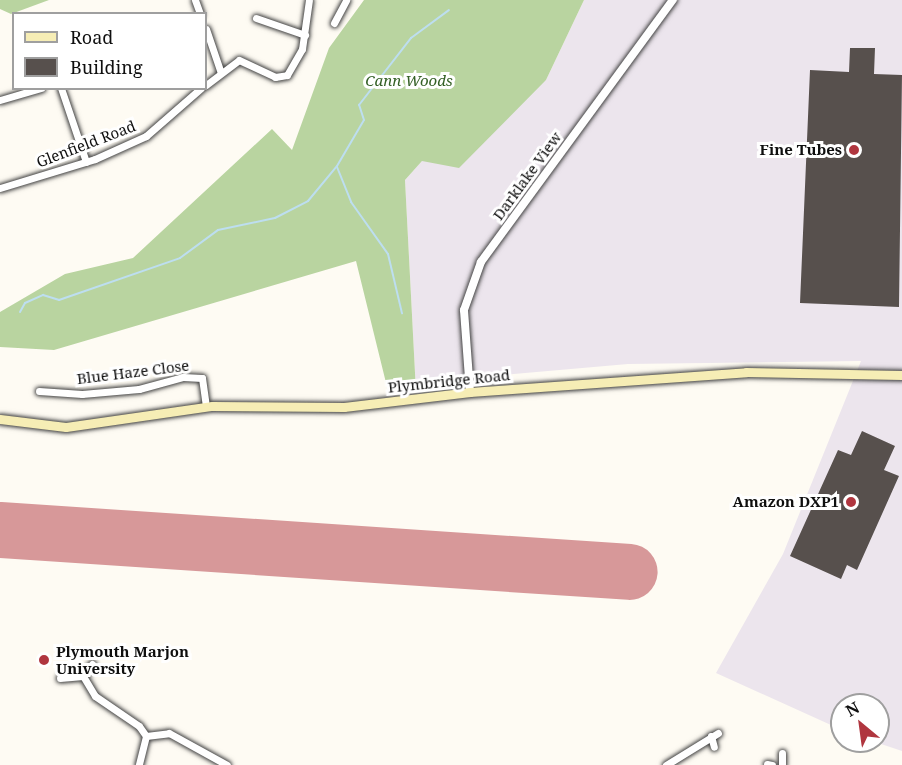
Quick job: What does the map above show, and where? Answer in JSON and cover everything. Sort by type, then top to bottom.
[{"type":"main road","name":"Plymbridge Road","points":[[0,419],[66,427],[206,406],[344,407],[470,392],[760,372],[902,375]]},
{"type":"street","points":[[207,84],[239,60],[275,77],[287,75],[297,63],[305,35],[309,0]]},
{"type":"street","points":[[334,23],[346,0]]},
{"type":"street","name":"Darklake View","points":[[470,392],[464,310],[481,262],[673,0]]},
{"type":"street","points":[[256,18],[305,35]]},
{"type":"street","points":[[207,32],[221,73]]},
{"type":"street","points":[[0,100],[34,90]]},
{"type":"street","points":[[62,90],[86,162]]},
{"type":"street","name":"Glenfield Road","points":[[0,188],[86,162],[146,136],[199,90]]},
{"type":"street","name":"Blue Haze Close","points":[[39,391],[82,394],[139,388],[183,377],[202,378],[206,406]]},
{"type":"street","points":[[60,678],[83,676],[92,664]]},
{"type":"street","points":[[83,676],[94,696],[130,718],[146,736]]},
{"type":"street","points":[[146,736],[169,733],[223,764]]},
{"type":"street","points":[[666,765],[714,735],[714,747]]},
{"type":"street","points":[[139,765],[146,736]]},
{"type":"street","points":[[782,753],[782,765]]},
{"type":"street","points":[[767,764],[772,765]]},
{"type":"shaded area","points":[[584,0],[902,0],[902,751],[890,747],[890,693],[830,693],[830,725],[716,673],[783,554],[861,361],[628,364],[456,379],[450,385],[416,392],[405,180],[422,161],[546,80]]},
{"type":"green space","points":[[0,0],[49,0],[11,14],[0,9]]},
{"type":"green space","name":"Cann Woods","points":[[364,0],[584,0],[546,80],[459,168],[422,161],[405,180],[416,392],[389,395],[356,261],[54,350],[0,347],[0,312],[65,274],[133,258],[272,129],[292,150],[329,48]]},
{"type":"building","name":"Fine Tubes","points":[[850,48],[875,48],[874,74],[902,75],[899,307],[800,303],[810,70],[849,72]]},
{"type":"building","name":"Amazon DXP1","points":[[862,431],[895,446],[884,470],[899,476],[857,570],[847,565],[841,579],[790,556],[838,450],[851,455]]},
{"type":"waterway","points":[[20,312],[25,303],[43,295],[59,300],[180,258],[218,230],[275,218],[308,201],[337,166],[364,120],[359,105],[411,38],[449,10]]},
{"type":"waterway","points":[[337,167],[351,202],[388,254],[402,313]]},
{"type":"runway","points":[[0,530],[630,572]]},
{"type":"place","name":"Fine Tubes","points":[[854,150]]},
{"type":"place","name":"Amazon DXP1","points":[[851,502]]},
{"type":"place","name":"Plymouth Marjon University","points":[[44,660]]}]
